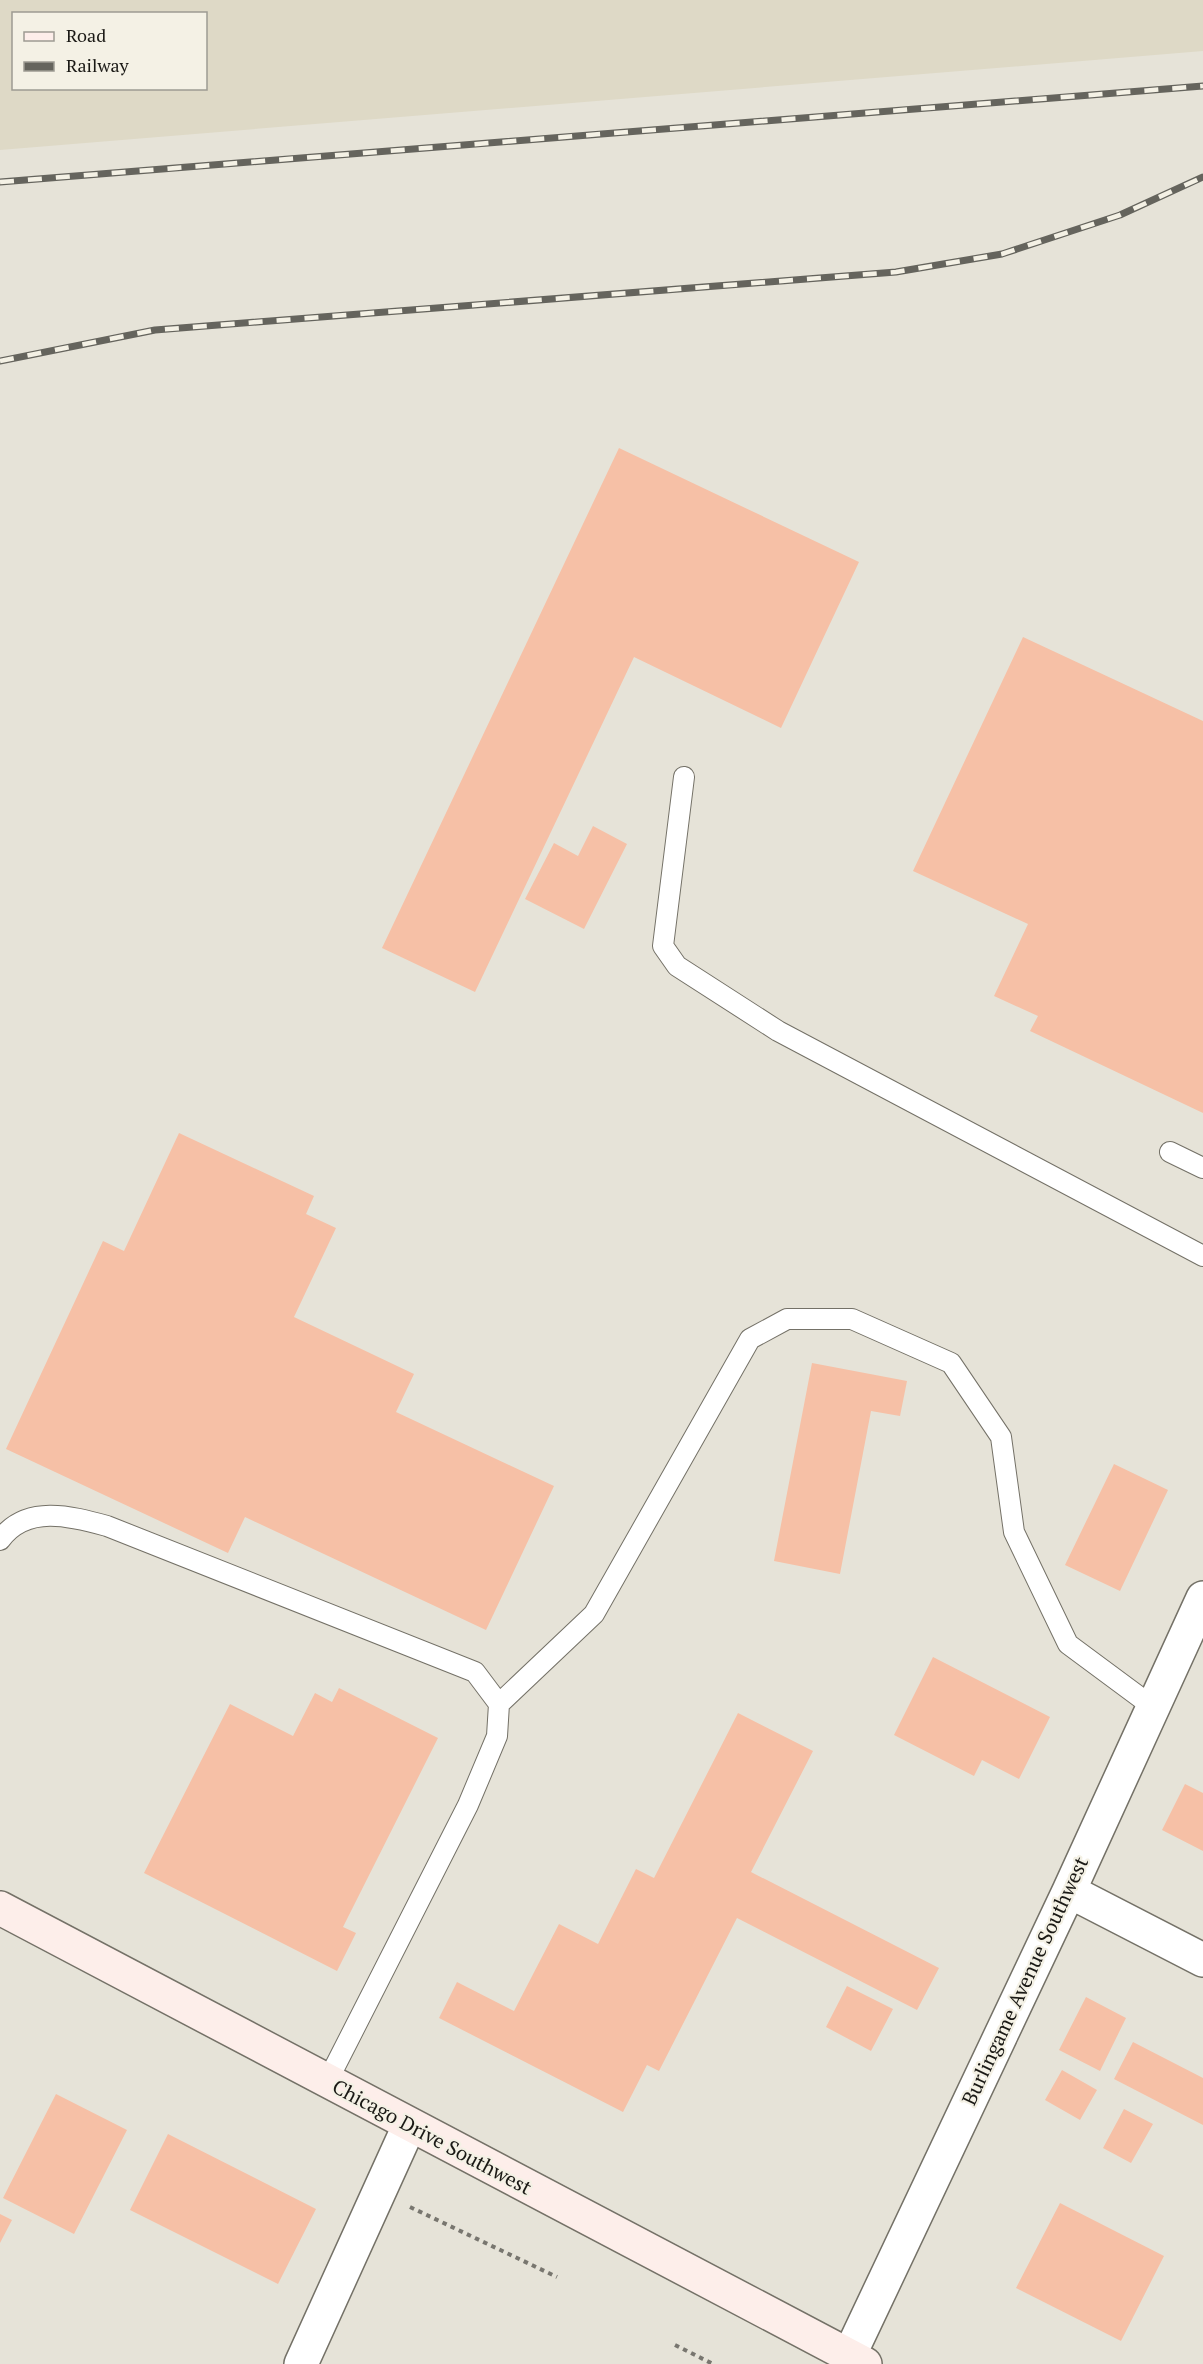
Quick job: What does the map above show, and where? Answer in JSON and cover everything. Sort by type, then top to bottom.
[{"type":"main road","name":"Chicago Drive Southwest","points":[[0,1908],[853,2361]]},
{"type":"street","name":"Burlingame Avenue Southwest","points":[[853,2361],[1203,1598]]},
{"type":"street","points":[[1069,1891],[1203,1960]]},
{"type":"street","points":[[301,2364],[410,2126]]},
{"type":"lane","points":[[684,777],[663,946],[677,966],[778,1031],[1203,1256]]},
{"type":"lane","points":[[1170,1152],[1203,1168]]},
{"type":"lane","points":[[499,1704],[594,1614],[750,1339],[787,1319],[852,1319],[951,1363],[1001,1437],[1014,1532],[1068,1644],[1153,1707]]},
{"type":"lane","points":[[0,1540],[5,1533],[27,1519],[64,1514],[107,1526],[475,1672],[499,1704],[497,1736],[468,1805],[327,2082]]},
{"type":"path","points":[[404,2204],[557,2277]]},
{"type":"path","points":[[675,2345],[713,2364]]},
{"type":"shaded area","points":[[0,0],[1203,0],[1203,51],[0,150]]},
{"type":"building","points":[[619,448],[859,562],[781,728],[634,657],[475,992],[382,948]]},
{"type":"building","points":[[1023,637],[1203,721],[1203,1113],[1030,1031],[1038,1016],[994,996],[1028,924],[913,871]]},
{"type":"building","points":[[593,826],[627,844],[584,929],[525,899],[554,843],[578,856]]},
{"type":"building","points":[[179,1133],[314,1196],[306,1214],[336,1228],[294,1317],[414,1374],[396,1412],[554,1486],[486,1630],[245,1517],[228,1553],[6,1449],[103,1241],[124,1251]]},
{"type":"building","points":[[812,1363],[907,1381],[900,1416],[871,1411],[840,1574],[774,1561]]},
{"type":"building","points":[[1114,1464],[1168,1490],[1120,1591],[1065,1565]]},
{"type":"building","points":[[933,1657],[1050,1717],[1019,1779],[982,1760],[974,1776],[894,1735]]},
{"type":"building","points":[[339,1688],[438,1738],[343,1927],[356,1933],[337,1971],[144,1873],[230,1704],[293,1736],[315,1693],[332,1702]]},
{"type":"building","points":[[738,1713],[813,1751],[751,1872],[939,1968],[917,2010],[737,1918],[659,2071],[647,2065],[623,2112],[439,2018],[457,1982],[514,2011],[559,1924],[598,1944],[636,1869],[654,1878]]},
{"type":"building","points":[[1185,1784],[1203,1793],[1203,1851],[1162,1830]]},
{"type":"building","points":[[847,1986],[893,2009],[871,2051],[826,2027]]},
{"type":"building","points":[[1086,1997],[1126,2018],[1100,2071],[1059,2050]]},
{"type":"building","points":[[1133,2042],[1203,2078],[1203,2125],[1114,2079]]},
{"type":"building","points":[[1062,2070],[1097,2090],[1080,2120],[1045,2100]]},
{"type":"building","points":[[56,2094],[127,2130],[74,2234],[3,2198]]},
{"type":"building","points":[[1124,2109],[1153,2124],[1131,2163],[1103,2148]]},
{"type":"building","points":[[168,2134],[316,2209],[278,2284],[130,2210]]},
{"type":"building","points":[[1060,2203],[1164,2256],[1121,2341],[1016,2288]]},
{"type":"building","points":[[0,2214],[12,2220],[0,2243]]},
{"type":"railway","points":[[0,182],[1203,86]]},
{"type":"railway","points":[[0,361],[155,330],[896,272],[1002,254],[1120,215],[1203,177]]}]
